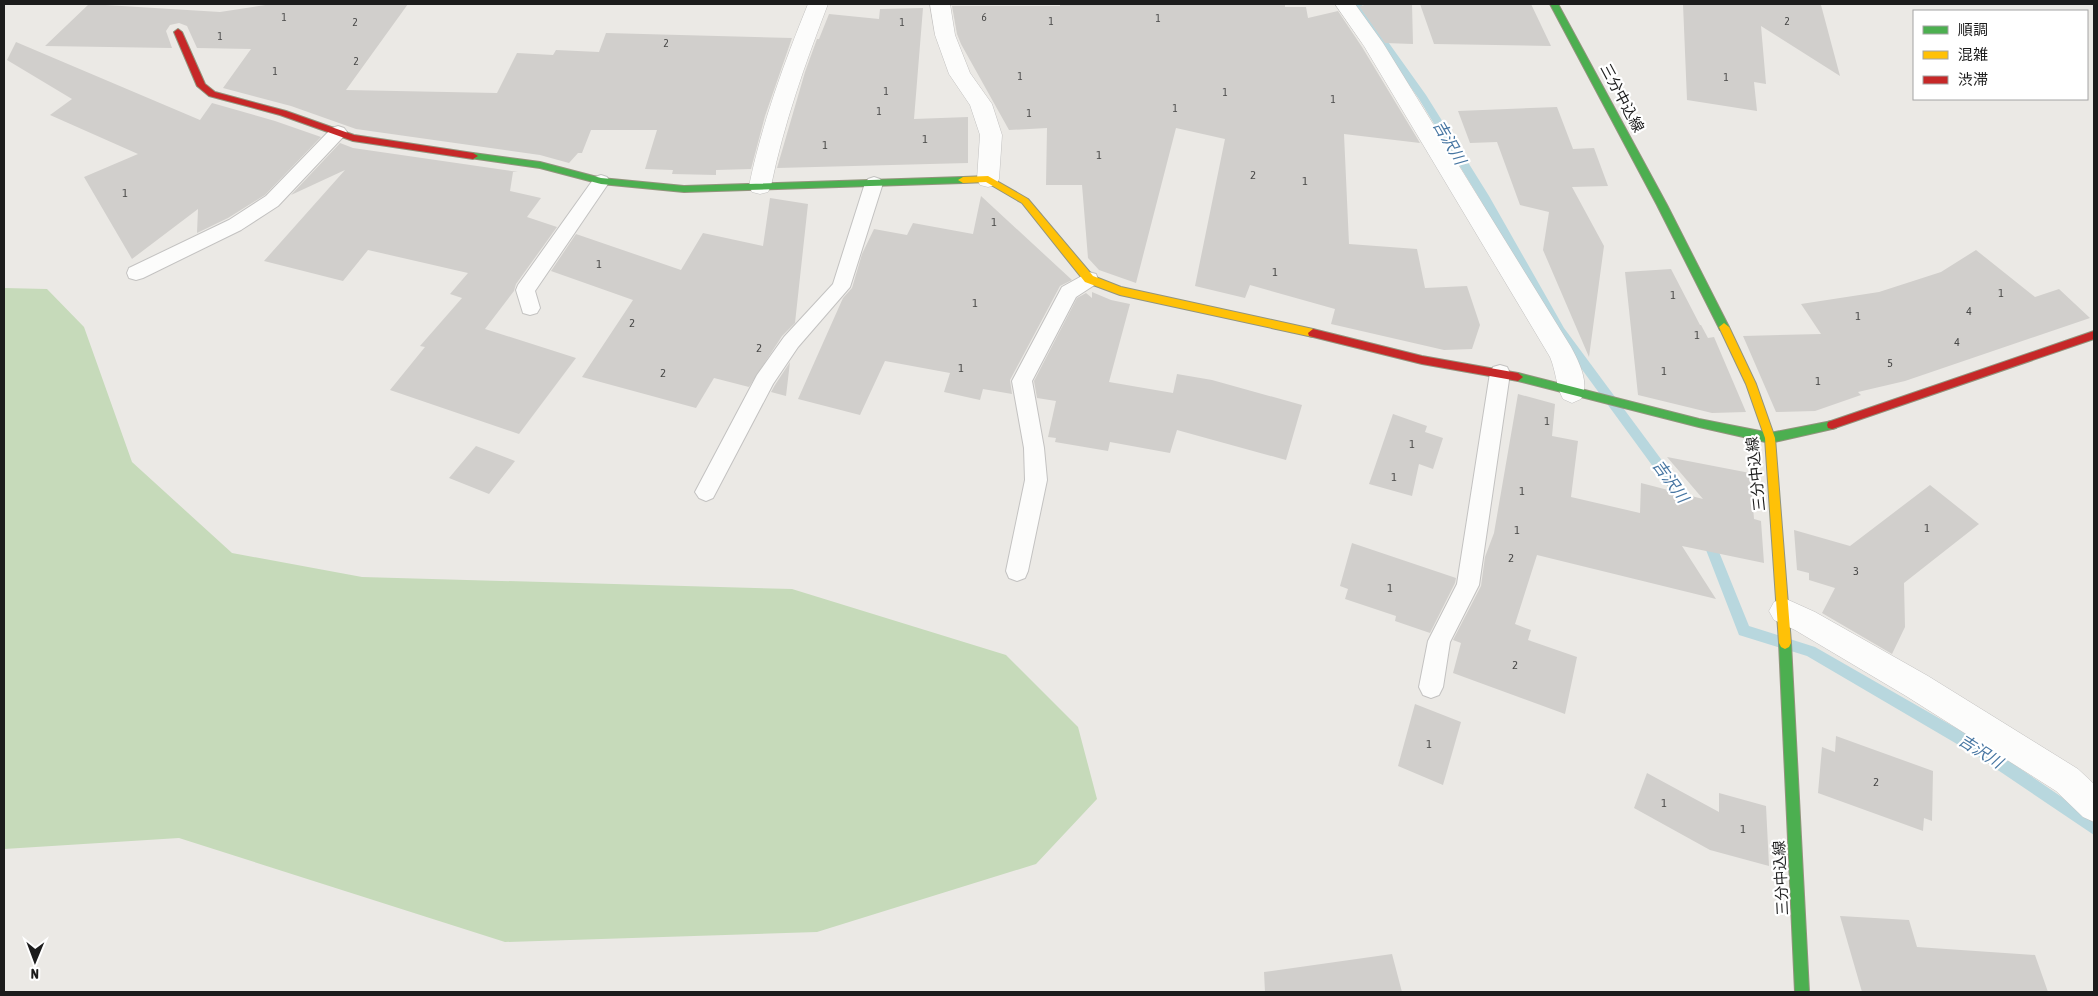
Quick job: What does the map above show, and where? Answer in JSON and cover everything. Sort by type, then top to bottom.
[{"type":"street","points":[[760,186],[785,90],[818,4]]},
{"type":"street","points":[[940,4],[945,36],[960,74],[981,104],[991,135],[988,179]]},
{"type":"street","points":[[1344,4],[1373,43],[1562,354],[1569,371],[1572,392]]},
{"type":"street","name":"三分中込線","points":[[1554,4],[1662,205],[1731,340],[1754,392],[1770,438],[1784,616],[1802,992]]},
{"type":"street","points":[[178,32],[201,86],[212,94],[282,113],[352,138],[540,165],[601,181],[684,189],[988,179],[1025,201],[1089,279],[1120,291],[1254,320],[1422,360],[1500,374],[1594,398],[1770,438],[1822,428],[2094,335]]},
{"type":"street","points":[[1784,616],[1805,621],[1917,686],[2067,780],[2094,806]]},
{"type":"lane","points":[[136,273],[234,225],[272,201],[338,132]]},
{"type":"lane","points":[[530,308],[525,290],[601,181]]},
{"type":"lane","points":[[706,492],[757,398],[764,381],[791,342],[841,287],[874,183]]},
{"type":"lane","points":[[1017,571],[1036,480],[1034,448],[1022,381],[1069,292],[1089,279]]},
{"type":"lane","points":[[1431,687],[1439,641],[1468,585],[1500,374]]},
{"type":"green space","points":[[4,288],[47,289],[84,327],[132,462],[232,553],[362,577],[792,589],[1006,655],[1078,727],[1097,799],[1036,864],[817,932],[505,942],[179,838],[4,849]]},
{"type":"building","points":[[89,4],[220,12],[272,4],[408,4],[346,90],[497,93],[517,53],[553,55],[556,50],[599,52],[606,33],[792,38],[765,116],[751,169],[716,170],[716,175],[672,174],[673,170],[645,169],[657,130],[591,130],[582,153],[578,153],[569,163],[540,155],[356,129],[291,106],[223,88],[251,49],[197,48],[187,26],[179,23],[170,25],[166,31],[172,48],[45,46]]},
{"type":"building","points":[[1060,4],[1285,4],[1285,7],[1306,7],[1308,18],[1338,11],[1420,143],[1344,134],[1349,244],[1417,249],[1425,288],[1467,286],[1480,325],[1472,349],[1444,350],[1331,324],[1335,309],[1250,285],[1245,298],[1195,286],[1225,139],[1176,128],[1136,283],[1099,270],[1088,258],[1082,185],[1046,185],[1047,128],[1009,130],[961,44],[957,34],[952,6],[1060,6]]},
{"type":"building","points":[[1370,4],[1412,4],[1413,44],[1385,43],[1359,6]]},
{"type":"building","points":[[1420,4],[1531,4],[1551,46],[1434,44]]},
{"type":"building","points":[[1683,4],[1821,5],[1840,76],[1761,26],[1766,84],[1754,82],[1757,111],[1687,100]]},
{"type":"building","points":[[923,8],[914,119],[968,117],[968,163],[777,168],[805,72],[817,39],[819,39],[829,14],[879,19],[880,9]]},
{"type":"building","points":[[16,42],[200,120],[212,103],[275,121],[321,137],[265,195],[228,218],[197,233],[198,209],[132,259],[84,177],[138,154],[50,115],[72,99],[7,60]]},
{"type":"building","points":[[1557,107],[1573,149],[1594,148],[1608,186],[1572,187],[1604,246],[1589,357],[1543,250],[1549,212],[1520,205],[1497,142],[1470,143],[1458,111]]},
{"type":"building","points":[[340,143],[353,148],[518,172],[513,172],[510,191],[541,198],[527,217],[557,227],[516,284],[514,291],[485,329],[576,358],[519,434],[390,390],[425,347],[420,346],[462,298],[450,294],[468,273],[368,250],[343,281],[264,261],[345,170],[291,195]]},
{"type":"building","points":[[981,196],[1072,280],[1060,286],[1010,380],[1012,394],[983,389],[980,400],[944,392],[950,373],[885,361],[860,415],[798,399],[843,298],[852,288],[862,254],[874,229],[907,235],[913,223],[973,234]]},
{"type":"building","points":[[770,198],[808,204],[795,323],[782,336],[749,387],[714,378],[696,408],[582,377],[633,300],[551,271],[576,234],[681,270],[703,233],[763,246]]},
{"type":"building","points":[[1976,250],[2035,297],[2059,289],[2090,318],[1905,381],[1858,392],[1861,395],[1815,411],[1776,412],[1743,336],[1821,334],[1801,304],[1879,292],[1941,272]]},
{"type":"building","points":[[1671,269],[1708,338],[1714,337],[1746,412],[1712,413],[1638,395],[1625,272]]},
{"type":"building","points":[[1092,292],[1111,300],[1130,304],[1109,382],[1173,393],[1177,374],[1212,380],[1302,405],[1286,460],[1177,430],[1170,453],[1110,442],[1108,451],[1055,442],[1056,438],[1048,437],[1056,401],[1037,398],[1034,381],[1077,298],[1086,293],[1092,298]]},
{"type":"building","points":[[790,362],[786,396],[771,392],[775,385]]},
{"type":"building","points":[[1518,394],[1555,404],[1552,436],[1578,441],[1571,497],[1640,513],[1641,483],[1703,499],[1667,457],[1750,473],[1754,519],[1761,521],[1764,563],[1682,546],[1716,599],[1537,555],[1515,624],[1531,630],[1528,640],[1577,657],[1565,714],[1453,673],[1461,643],[1453,640],[1481,586],[1485,557],[1494,533]]},
{"type":"building","points":[[1393,414],[1427,426],[1425,432],[1443,438],[1433,469],[1419,464],[1412,496],[1369,484]]},
{"type":"building","points":[[476,446],[515,461],[489,494],[449,478]]},
{"type":"building","points":[[1930,485],[1979,524],[1904,583],[1905,627],[1892,654],[1822,613],[1835,588],[1809,580],[1809,573],[1797,570],[1794,530],[1850,546]]},
{"type":"building","points":[[1352,543],[1456,578],[1430,633],[1395,621],[1396,616],[1345,599],[1348,589],[1340,586]]},
{"type":"building","points":[[1415,704],[1461,722],[1443,785],[1398,766]]},
{"type":"building","points":[[1836,736],[1933,771],[1932,821],[1924,818],[1923,831],[1818,793],[1822,747],[1835,752]]},
{"type":"building","points":[[1647,773],[1719,812],[1719,793],[1766,806],[1769,866],[1710,850],[1634,808]]},
{"type":"building","points":[[1840,916],[1909,920],[1917,947],[2035,955],[2048,992],[1862,992]]},
{"type":"building","points":[[1392,954],[1402,992],[1265,992],[1264,972]]},
{"type":"waterway","name":"吉沢川","points":[[1356,4],[1423,97],[1485,199],[1560,331],[1688,505]]},
{"type":"waterway","name":"吉沢川","points":[[1707,537],[1744,631],[1810,651],[1979,749],[2094,828]]},
{"type":"traffic: fast","points":[[1554,4],[1662,205],[1724,327]]},
{"type":"traffic: fast","points":[[473,156],[540,165],[601,181],[684,189],[963,180]]},
{"type":"traffic: fast","points":[[1518,377],[1699,423],[1770,438],[1832,425]]},
{"type":"traffic: fast","points":[[1785,643],[1802,992]]},
{"type":"traffic: slow","points":[[963,180],[988,179],[1025,201],[1089,279],[1120,291],[1313,333]]},
{"type":"traffic: slow","points":[[1724,327],[1751,384],[1770,438],[1785,643]]},
{"type":"traffic: jam","points":[[178,32],[201,86],[212,94],[283,113],[353,138],[473,156]]},
{"type":"traffic: jam","points":[[1313,333],[1422,360],[1518,377]]},
{"type":"traffic: jam","points":[[1832,425],[2094,335]]}]
